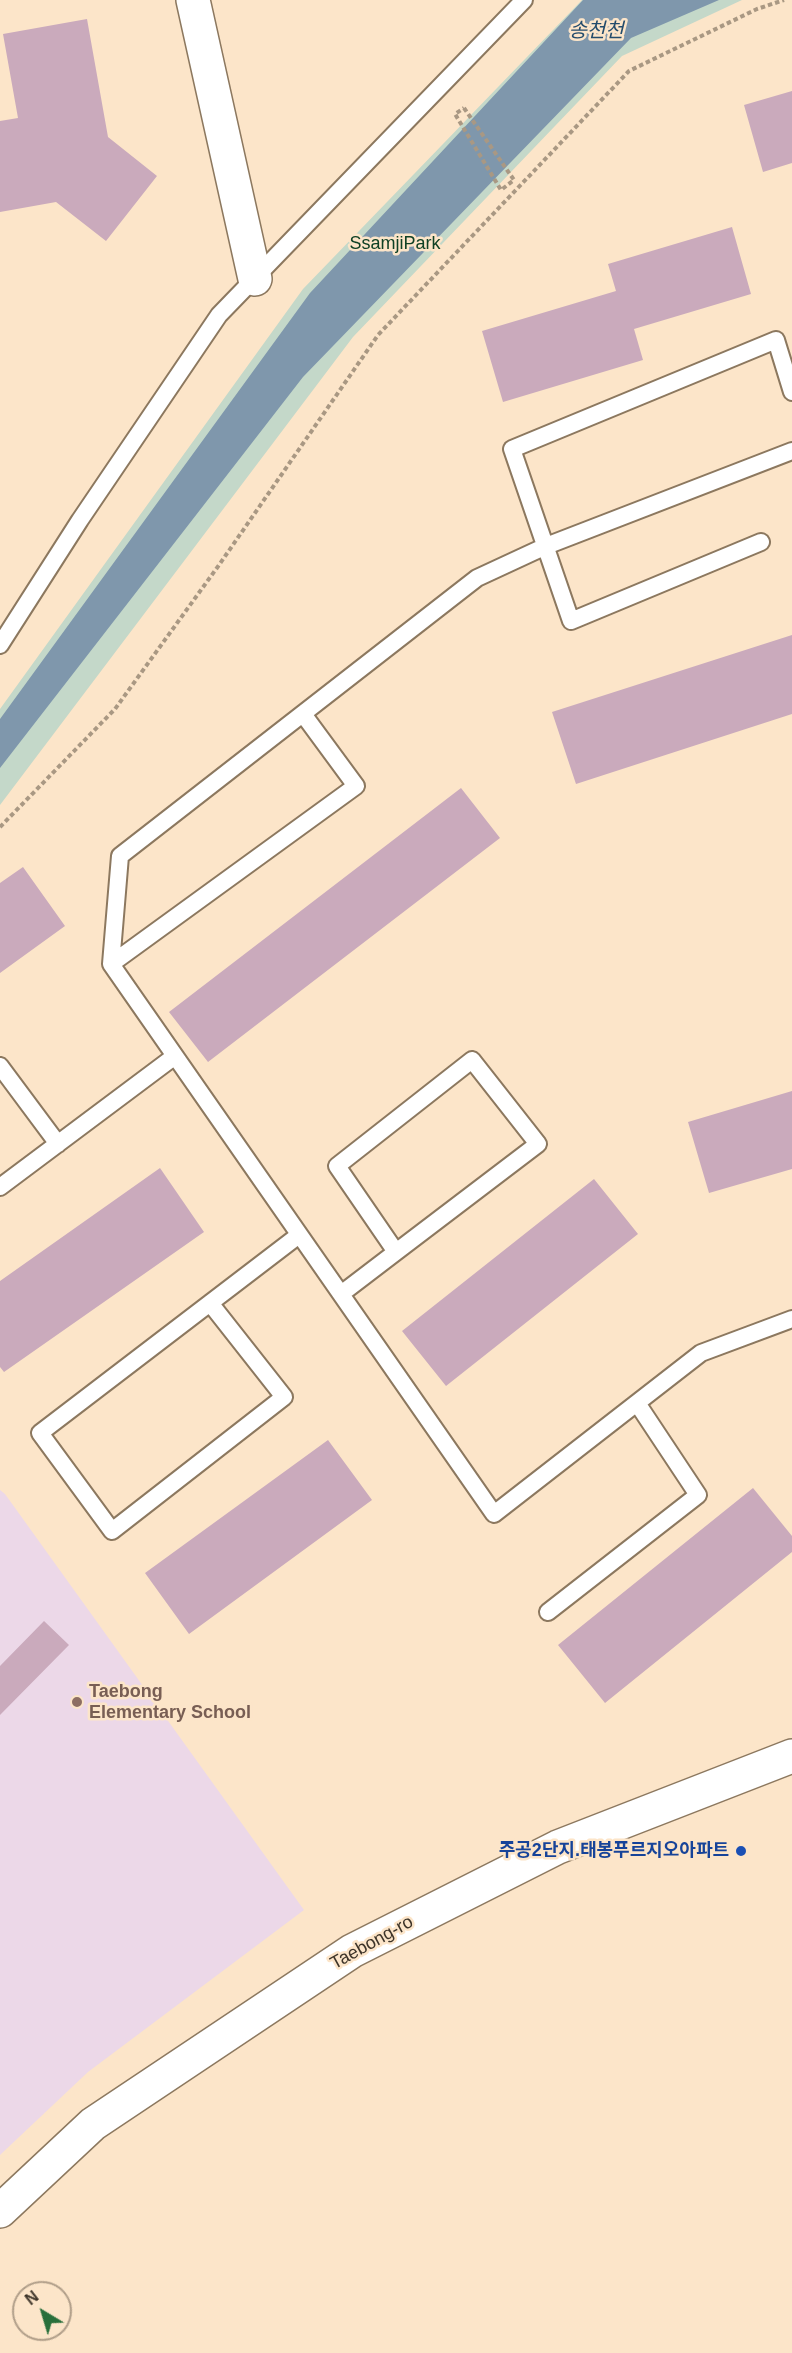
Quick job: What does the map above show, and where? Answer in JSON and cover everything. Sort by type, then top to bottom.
[{"type":"main road","points":[[193,0],[255,279]]},
{"type":"main road","name":"Taebong-ro","points":[[0,2211],[93,2124],[352,1951],[558,1847],[792,1756]]},
{"type":"lane","points":[[0,645],[80,520],[219,315],[524,0]]},
{"type":"lane","points":[[761,542],[571,621],[513,449],[776,340],[791,384]]},
{"type":"lane","points":[[791,1322],[701,1353],[494,1515],[111,963],[120,856],[477,578],[546,546],[792,451]]},
{"type":"lane","points":[[111,963],[356,786],[303,714]]},
{"type":"lane","points":[[0,1187],[175,1056]]},
{"type":"lane","points":[[340,1294],[538,1144],[472,1060],[337,1166],[396,1251]]},
{"type":"lane","points":[[0,1066],[58,1144]]},
{"type":"lane","points":[[210,1303],[284,1397],[112,1531],[40,1433],[210,1303],[299,1235]]},
{"type":"lane","points":[[548,1612],[698,1495],[637,1403]]},
{"type":"path","points":[[0,827],[115,709],[386,326],[628,71],[757,9],[784,0]]},
{"type":"path","points":[[464,108],[476,124],[514,180],[501,190],[454,114],[464,108]]},
{"type":"shaded area","name":"Taebong Elementary School","points":[[0,1490],[304,1910],[88,2072],[0,2155]]},
{"type":"green space","name":"송천천","points":[[582,0],[742,0],[622,56],[353,337],[0,805],[0,709],[303,289]]},
{"type":"water","name":"송천천","points":[[583,0],[719,0],[631,38],[303,377],[0,768],[0,719],[310,293]]},
{"type":"building","points":[[87,19],[108,137],[157,176],[106,241],[56,202],[0,212],[0,121],[18,118],[3,34]]},
{"type":"building","points":[[792,91],[792,163],[763,172],[744,105]]},
{"type":"building","points":[[732,227],[751,294],[634,329],[643,360],[503,402],[482,331],[616,291],[608,264]]},
{"type":"building","points":[[792,635],[792,714],[576,784],[552,712]]},
{"type":"building","points":[[461,788],[500,838],[208,1062],[169,1012]]},
{"type":"building","points":[[23,867],[65,926],[0,973],[0,883]]},
{"type":"building","points":[[792,1091],[792,1169],[709,1193],[688,1122]]},
{"type":"building","points":[[160,1168],[204,1232],[4,1372],[0,1367],[0,1281]]},
{"type":"building","points":[[594,1179],[638,1234],[446,1386],[402,1331]]},
{"type":"building","points":[[328,1440],[372,1500],[189,1634],[145,1573]]},
{"type":"building","points":[[753,1488],[792,1536],[792,1552],[605,1703],[558,1645]]},
{"type":"building","points":[[44,1621],[69,1645],[0,1715],[0,1666]]},
{"type":"place","name":"Taebong Elementary School","points":[[77,1702]]},
{"type":"place","name":"주공2단지.태봉푸르지오아파트","points":[[741,1851]]},
{"type":"park label","name":"SsamjiPark","points":[[395,244]]}]
